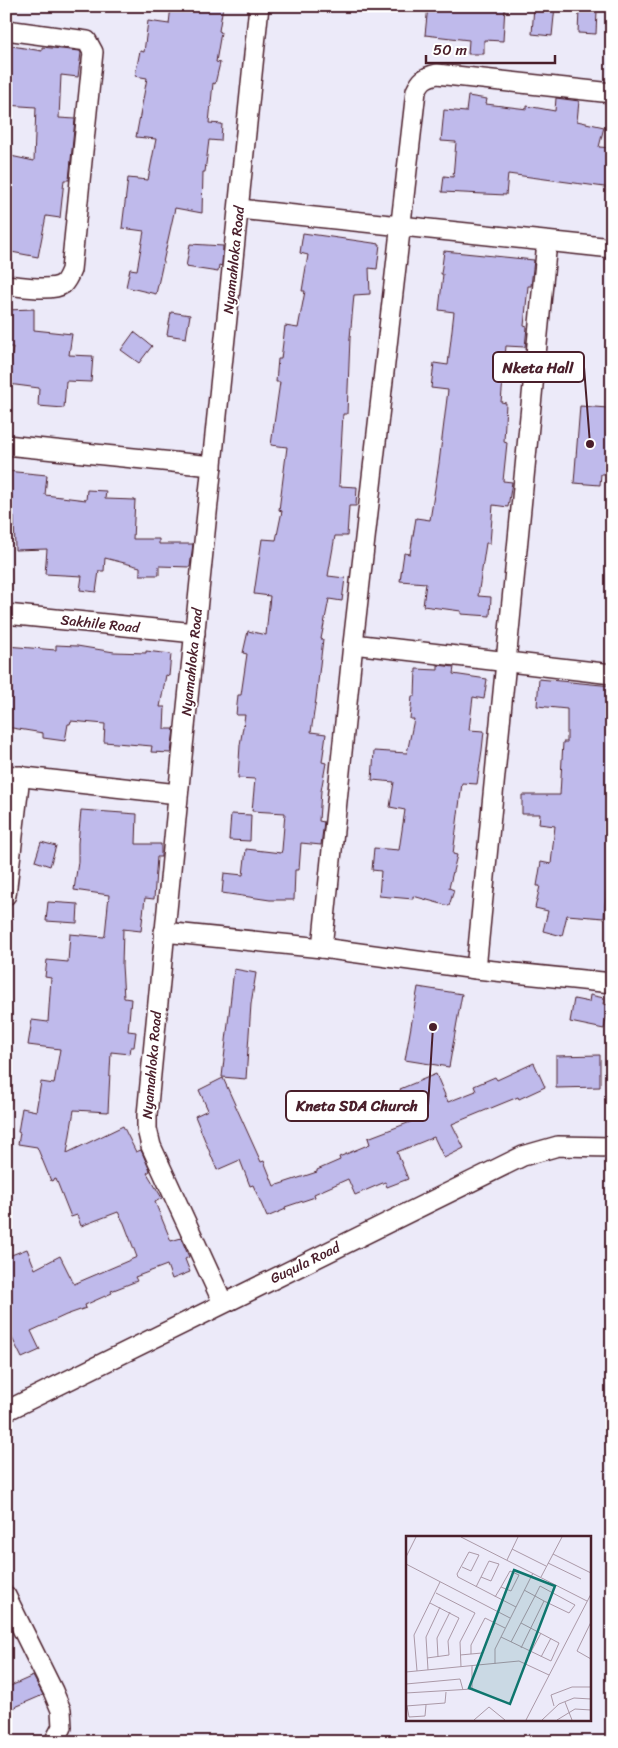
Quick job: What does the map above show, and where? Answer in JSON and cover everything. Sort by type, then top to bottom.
[{"type":"street","name":"Nyamahloka Road","points":[[223,1303],[151,1146],[147,1129],[147,1115],[258,6]]},
{"type":"street","points":[[6,30],[87,41],[93,52],[71,270],[68,278],[62,284],[53,288],[6,285]]},
{"type":"street","points":[[322,948],[353,644],[416,91],[420,82],[426,77],[437,74],[612,93]]},
{"type":"street","points":[[239,209],[612,248]]},
{"type":"street","points":[[476,969],[547,242]]},
{"type":"street","points":[[6,445],[212,466]]},
{"type":"street","name":"Sakhile Road","points":[[6,614],[194,633]]},
{"type":"street","points":[[353,644],[612,674]]},
{"type":"street","points":[[6,895],[13,776],[178,794]]},
{"type":"street","points":[[164,932],[322,948],[476,969],[612,983]]},
{"type":"street","name":"Guqula Road","points":[[6,1411],[524,1156],[558,1146],[612,1147]]},
{"type":"street","points":[[6,1596],[54,1691],[61,1710],[62,1727],[54,1742]]},
{"type":"building","points":[[171,6],[223,6],[216,62],[220,63],[215,84],[213,83],[209,123],[222,124],[221,141],[209,140],[205,172],[203,172],[202,213],[175,208],[156,294],[126,287],[130,269],[137,270],[144,231],[122,228],[128,178],[148,180],[156,139],[136,137],[147,78],[135,76],[140,51],[144,52],[148,21],[169,24]]},
{"type":"building","points":[[428,6],[505,6],[503,41],[484,40],[484,54],[468,54],[469,40],[425,35]]},
{"type":"building","points":[[534,6],[555,6],[552,36],[532,34]]},
{"type":"building","points":[[579,10],[597,11],[596,34],[578,33]]},
{"type":"building","points":[[6,45],[42,51],[42,47],[80,51],[81,53],[78,77],[61,75],[59,118],[75,119],[69,180],[64,180],[60,218],[46,216],[38,257],[6,251],[6,155],[34,161],[36,107],[6,105]]},
{"type":"building","points":[[468,96],[487,99],[486,104],[527,109],[527,106],[555,111],[556,98],[579,101],[577,121],[604,127],[599,147],[612,148],[612,188],[508,174],[506,195],[442,192],[444,176],[453,177],[456,142],[441,141],[444,110],[466,112]]},
{"type":"building","points":[[303,233],[380,244],[377,269],[369,268],[370,294],[354,295],[347,414],[343,414],[339,486],[357,487],[356,506],[349,506],[347,536],[335,536],[328,576],[345,578],[342,601],[329,599],[321,639],[323,639],[311,732],[326,734],[322,762],[326,763],[321,791],[319,821],[324,822],[321,845],[301,843],[299,870],[295,870],[294,900],[270,900],[222,893],[224,873],[243,875],[246,849],[281,853],[282,850],[285,813],[252,811],[255,779],[238,778],[240,745],[245,715],[236,715],[238,695],[241,695],[247,654],[243,653],[248,631],[266,635],[270,596],[254,594],[262,539],[276,540],[282,511],[279,510],[287,447],[271,445],[280,382],[276,382],[278,359],[281,359],[285,326],[298,328],[305,291],[302,291],[308,255],[300,253]]},
{"type":"building","points":[[190,244],[223,246],[222,266],[219,265],[218,272],[186,267]]},
{"type":"building","points":[[444,251],[534,260],[531,286],[528,286],[524,326],[527,327],[525,347],[506,346],[501,402],[506,403],[504,442],[507,443],[503,481],[512,482],[508,507],[493,505],[490,543],[486,543],[478,596],[491,597],[490,616],[461,614],[461,611],[423,606],[426,583],[400,581],[404,553],[410,554],[416,518],[430,520],[439,463],[448,390],[431,388],[434,363],[448,365],[454,312],[439,310]]},
{"type":"building","points":[[34,309],[34,330],[72,334],[69,355],[93,356],[91,382],[66,381],[64,408],[38,406],[39,388],[8,384],[13,347],[6,347],[6,310]]},
{"type":"building","points":[[171,312],[190,315],[186,338],[167,335]]},
{"type":"building","points":[[134,332],[152,346],[139,363],[121,350]]},
{"type":"building","points":[[580,406],[608,408],[607,435],[612,435],[609,474],[601,474],[600,485],[574,483]]},
{"type":"building","points":[[6,471],[47,475],[45,495],[86,500],[87,490],[106,491],[105,499],[135,500],[133,539],[159,539],[159,544],[193,544],[190,567],[159,566],[159,575],[140,575],[140,567],[105,558],[104,571],[99,571],[96,592],[80,590],[82,576],[45,574],[47,549],[15,550],[14,516],[6,515]]},
{"type":"building","points":[[56,645],[77,646],[114,652],[146,653],[146,651],[171,654],[169,676],[166,675],[160,707],[165,707],[164,729],[174,729],[171,753],[151,752],[152,746],[104,742],[105,724],[71,721],[68,724],[65,741],[43,738],[43,733],[6,727],[6,646],[56,650]]},
{"type":"building","points":[[438,665],[454,667],[453,674],[487,679],[484,699],[473,697],[469,730],[484,731],[482,750],[477,784],[462,783],[453,854],[457,855],[449,888],[454,890],[449,906],[413,896],[413,899],[379,896],[381,871],[372,870],[374,848],[399,850],[405,810],[390,807],[394,782],[372,780],[374,751],[407,753],[414,719],[410,719],[412,696],[415,696],[416,669],[438,670]]},
{"type":"building","points":[[539,679],[612,686],[612,860],[609,860],[604,918],[567,915],[562,936],[543,931],[548,911],[535,908],[540,886],[537,886],[541,862],[551,864],[555,826],[539,824],[540,814],[522,814],[522,795],[560,795],[563,742],[567,742],[567,709],[537,706]]},
{"type":"building","points":[[81,810],[137,814],[136,844],[161,844],[161,857],[157,857],[154,899],[145,898],[141,931],[123,929],[122,965],[124,998],[131,999],[128,1031],[136,1032],[134,1047],[131,1047],[130,1054],[111,1052],[108,1112],[74,1110],[67,1153],[123,1126],[136,1152],[141,1150],[150,1171],[147,1173],[162,1198],[155,1202],[171,1241],[181,1238],[189,1257],[185,1259],[190,1272],[172,1279],[167,1265],[135,1277],[137,1281],[111,1291],[112,1293],[85,1305],[86,1308],[31,1331],[40,1350],[22,1358],[6,1326],[6,1257],[27,1249],[35,1269],[60,1256],[74,1284],[137,1257],[118,1212],[81,1226],[77,1215],[71,1217],[56,1179],[51,1181],[37,1147],[18,1144],[22,1108],[36,1111],[41,1082],[54,1084],[60,1049],[28,1045],[32,1020],[48,1022],[51,978],[45,977],[47,960],[68,962],[70,934],[104,937],[105,935],[109,895],[74,890],[78,862]]},
{"type":"building","points":[[231,814],[251,815],[250,841],[229,840]]},
{"type":"building","points":[[41,842],[56,846],[50,866],[35,861]]},
{"type":"building","points":[[48,902],[78,904],[77,923],[46,921]]},
{"type":"building","points":[[234,969],[256,973],[251,1004],[246,1079],[222,1077]]},
{"type":"building","points":[[418,987],[462,994],[449,1067],[405,1060]]},
{"type":"building","points":[[590,995],[604,998],[603,1004],[609,1005],[604,1029],[570,1022],[574,999],[589,1002]]},
{"type":"building","points":[[600,1055],[600,1087],[556,1088],[556,1056]]},
{"type":"building","points":[[534,1063],[545,1087],[519,1099],[518,1097],[452,1124],[464,1148],[444,1158],[434,1137],[397,1152],[408,1179],[387,1187],[385,1182],[355,1195],[348,1179],[314,1194],[315,1197],[285,1207],[286,1209],[267,1217],[253,1185],[250,1186],[240,1160],[217,1170],[195,1116],[208,1110],[199,1090],[223,1078],[261,1162],[264,1161],[274,1186],[317,1172],[317,1170],[340,1160],[339,1157],[370,1144],[368,1138],[413,1121],[400,1089],[436,1074],[445,1095],[444,1098],[446,1097],[448,1102],[476,1091],[474,1086],[495,1077],[497,1080]]},
{"type":"building","points":[[33,1676],[43,1695],[6,1711],[6,1688]]},
{"type":"place","name":"Nketa Hall","points":[[590,444]]},
{"type":"place","name":"Kneta SDA Church","points":[[433,1027]]}]
